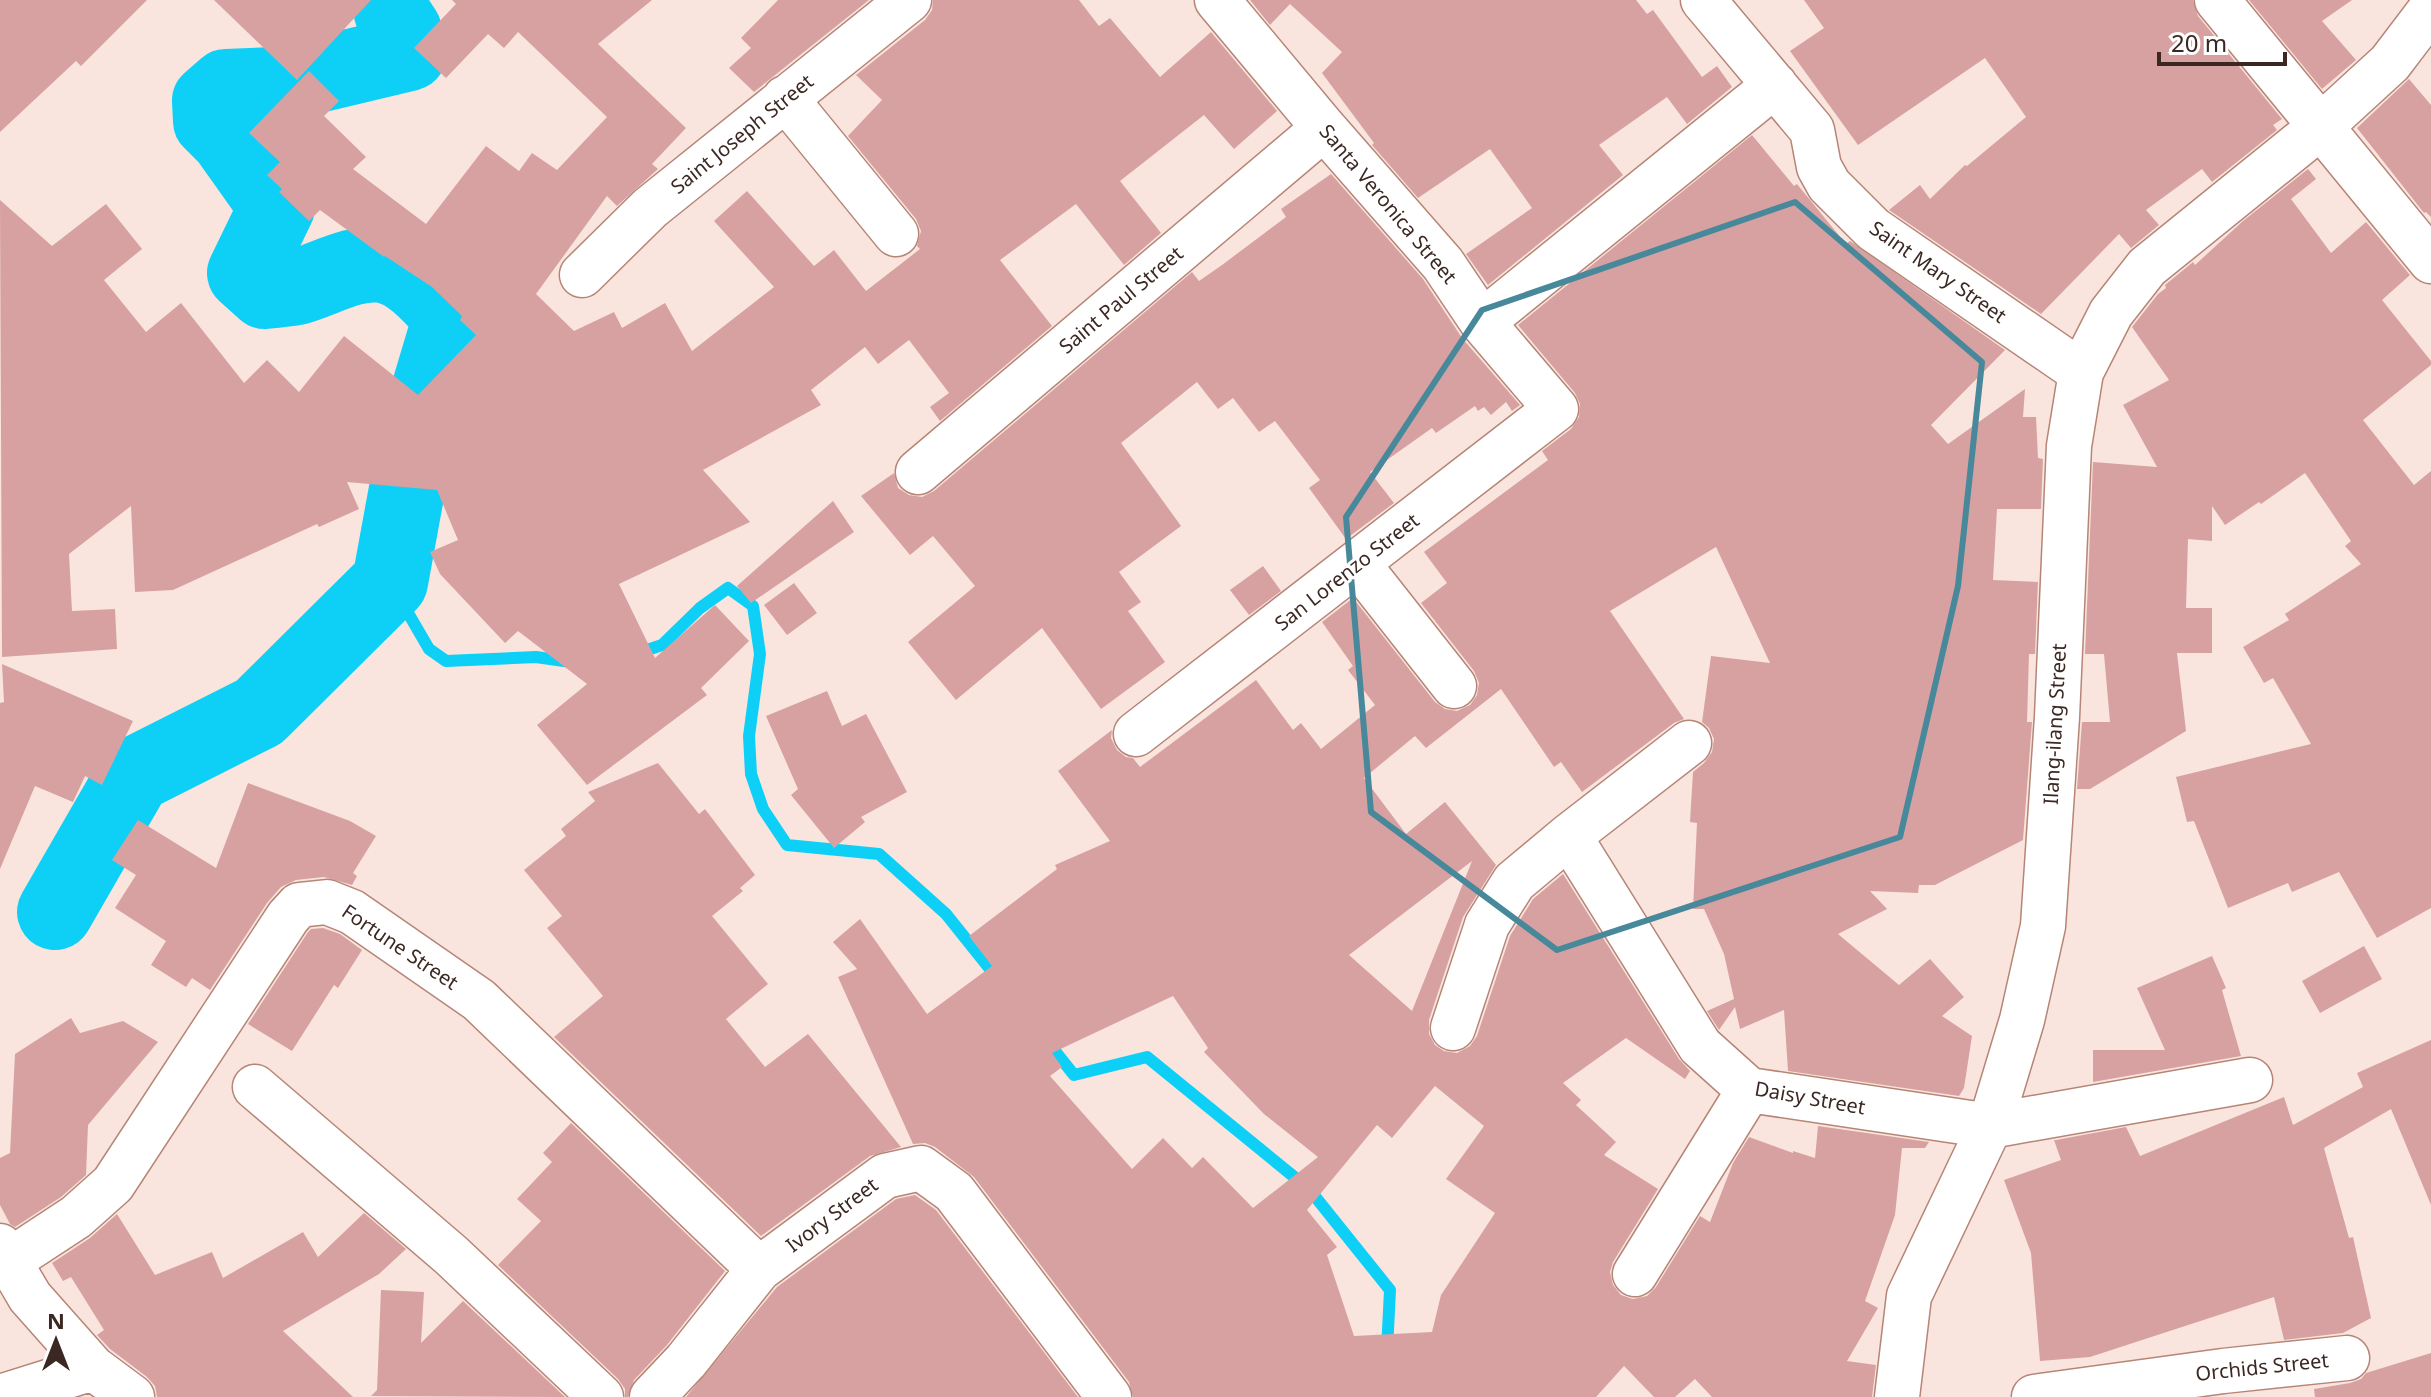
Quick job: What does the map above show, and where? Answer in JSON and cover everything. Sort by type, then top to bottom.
[{"type":"street","name":"Saint Joseph Street","points":[[582,275],[650,208],[909,0]]},
{"type":"street","name":"Santa Veronica Street","points":[[1217,0],[1443,264],[1482,322],[1556,409]]},
{"type":"street","name":"Saint Mary Street","points":[[1703,0],[1812,130],[1819,167],[1829,185],[1873,229],[2081,372]]},
{"type":"street","points":[[2217,0],[2431,261]]},
{"type":"street","name":"Ilang-ilang Street","points":[[1897,1397],[1909,1296],[1990,1126],[2022,1020],[2043,926],[2057,717],[2069,446],[2081,372],[2111,313],[2147,267],[2319,128],[2390,63],[2431,9]]},
{"type":"street","points":[[1482,322],[1775,85]]},
{"type":"street","points":[[785,98],[896,234]]},
{"type":"street","name":"Saint Paul Street","points":[[918,472],[1324,128]]},
{"type":"street","name":"San Lorenzo Street","points":[[1136,734],[1556,409]]},
{"type":"street","points":[[1358,564],[1454,686]]},
{"type":"street","points":[[1453,1028],[1487,925],[1514,882],[1689,743]]},
{"type":"street","name":"Daisy Street","points":[[1569,836],[1700,1046],[1749,1090],[1990,1126],[2250,1080]]},
{"type":"street","name":"Fortune Street","points":[[4,1254],[76,1217],[113,1184],[288,917],[299,905],[327,902],[337,904],[369,922],[479,1000],[759,1269]]},
{"type":"street","points":[[255,1087],[451,1255],[601,1397]]},
{"type":"street","points":[[1635,1274],[1749,1090]]},
{"type":"street","name":"Ivory Street","points":[[652,1397],[686,1361],[759,1269],[885,1176],[921,1168],[954,1192],[1109,1397]]},
{"type":"street","points":[[4,1254],[30,1297],[93,1368],[132,1397]]},
{"type":"street","name":"Orchids Street","points":[[2034,1397],[2223,1371],[2347,1358]]},
{"type":"street","points":[[0,1397],[93,1368]]},
{"type":"highlighted area","points":[[1795,202],[1982,362],[1958,586],[1900,837],[1557,950],[1371,812],[1346,517],[1482,310]]},
{"type":"building","points":[[0,0],[147,0],[81,66],[76,61],[0,132]]},
{"type":"building","points":[[214,0],[371,0],[297,80]]},
{"type":"building","points":[[452,0],[652,0],[598,44],[686,128],[652,164],[658,169],[617,206],[607,196],[536,294],[574,331],[614,312],[622,328],[665,303],[692,351],[774,287],[714,221],[747,191],[814,266],[834,250],[866,291],[920,249],[917,246],[921,231],[916,219],[848,136],[882,100],[856,75],[925,20],[932,10],[933,0],[1079,0],[1099,26],[1110,18],[1160,77],[1211,32],[1277,111],[1234,149],[1204,115],[1120,181],[1161,233],[1124,265],[1076,204],[1000,260],[1052,326],[940,421],[930,407],[949,393],[909,340],[878,364],[865,347],[811,390],[821,405],[703,470],[750,522],[619,584],[655,658],[715,605],[749,641],[701,688],[707,695],[587,785],[537,725],[587,684],[518,631],[505,643],[440,574],[430,552],[458,540],[437,490],[347,482],[359,509],[319,527],[317,524],[173,590],[135,592],[131,506],[69,554],[72,611],[115,609],[117,649],[2,657],[0,200],[52,246],[106,204],[142,249],[104,280],[146,332],[181,303],[244,383],[267,360],[299,392],[344,336],[418,395],[476,335],[460,320],[462,316],[432,287],[384,257],[320,210],[309,221],[279,192],[282,189],[267,175],[280,162],[249,133],[309,71],[339,101],[324,116],[366,157],[353,169],[426,224],[486,146],[519,171],[532,153],[557,170],[607,117],[518,32],[504,48],[488,34],[446,78],[414,48],[456,4]]},
{"type":"building","points":[[778,0],[869,0],[754,92],[729,68],[751,48],[741,38]]},
{"type":"building","points":[[1250,0],[1636,0],[1647,14],[1653,10],[1702,77],[1717,66],[1732,87],[1687,124],[1667,97],[1599,145],[1623,175],[1488,285],[1466,254],[1532,208],[1490,149],[1418,198],[1372,145],[1374,143],[1322,73],[1342,52],[1290,4],[1270,25]]},
{"type":"building","points":[[1804,0],[2193,0],[2198,16],[2282,119],[2273,125],[2277,130],[2212,182],[2202,169],[2146,210],[2159,225],[2131,248],[2119,234],[2041,314],[1889,210],[1920,185],[1930,199],[1965,165],[2026,117],[1985,58],[1858,145],[1790,51],[1824,28]]},
{"type":"building","points":[[2249,0],[2352,0],[2322,21],[2356,60],[2322,89]]},
{"type":"building","points":[[2409,79],[2431,105],[2431,217],[2424,213],[2357,128]]},
{"type":"building","points":[[1752,135],[1846,244],[1850,241],[2005,350],[1931,425],[1948,444],[2025,389],[2023,417],[2036,417],[2038,458],[2043,459],[2041,509],[1997,509],[1993,580],[2038,582],[2035,654],[2029,654],[2027,722],[2032,722],[2023,840],[1935,885],[1919,885],[1918,893],[1870,891],[1887,909],[1838,934],[1899,985],[1930,959],[1964,997],[1942,1016],[1972,1036],[1964,1088],[1959,1096],[1788,1071],[1784,1010],[1740,1029],[1735,1007],[1719,1030],[1707,1011],[1734,999],[1724,954],[1704,909],[1693,909],[1697,823],[1690,822],[1693,772],[1712,752],[1714,739],[1702,722],[1711,656],[1770,663],[1716,547],[1610,611],[1684,719],[1674,723],[1582,792],[1561,762],[1554,767],[1501,689],[1426,748],[1415,736],[1364,778],[1406,834],[1445,802],[1496,865],[1463,917],[1429,1020],[1429,1034],[1435,1045],[1444,1051],[1457,1053],[1470,1046],[1477,1036],[1510,936],[1533,899],[1563,874],[1679,1059],[1690,1071],[1685,1079],[1626,1038],[1563,1083],[1581,1100],[1576,1105],[1616,1142],[1604,1155],[1658,1189],[1613,1262],[1610,1272],[1613,1285],[1621,1295],[1633,1299],[1647,1296],[1656,1287],[1700,1216],[1710,1222],[1733,1163],[1749,1137],[1815,1158],[1818,1126],[1929,1142],[1925,1148],[1902,1148],[1895,1215],[1865,1301],[1878,1308],[1847,1361],[1876,1365],[1872,1397],[1712,1397],[1695,1379],[1675,1397],[1654,1397],[1624,1366],[1596,1397],[1133,1397],[1129,1382],[974,1177],[935,1147],[925,1143],[913,1144],[838,977],[857,969],[833,942],[860,919],[927,1014],[992,966],[969,936],[1057,869],[1055,865],[1110,841],[1058,771],[1112,730],[1111,738],[1117,750],[1133,758],[1140,767],[1256,680],[1293,730],[1301,723],[1321,749],[1375,705],[1348,670],[1353,666],[1322,622],[1353,598],[1435,702],[1445,709],[1457,711],[1470,705],[1477,695],[1479,683],[1474,671],[1421,603],[1447,583],[1424,552],[1548,460],[1542,451],[1571,429],[1579,417],[1580,404],[1575,393],[1518,325]],"holes":[[[1472,861],[1412,1011],[1349,955]],[[1173,996],[1208,1048],[1204,1052],[1264,1114],[1318,1157],[1253,1208],[1203,1157],[1192,1168],[1163,1138],[1132,1169],[1050,1076],[1062,1067],[1052,1053]],[[1435,1086],[1484,1126],[1446,1179],[1495,1213],[1441,1295],[1432,1332],[1354,1336],[1327,1255],[1337,1247],[1307,1210],[1377,1125],[1392,1138]]]},
{"type":"building","points":[[2308,169],[2316,179],[2291,199],[2331,253],[2366,222],[2410,275],[2382,300],[2431,361],[2431,365],[2363,420],[2414,485],[2431,471],[2431,908],[2377,938],[2339,872],[2292,892],[2288,883],[2228,908],[2194,821],[2187,822],[2176,777],[2311,744],[2273,678],[2264,683],[2243,647],[2289,620],[2285,614],[2361,564],[2345,546],[2351,541],[2305,473],[2225,525],[2212,506],[2212,541],[2188,539],[2186,608],[2212,608],[2212,653],[2177,653],[2186,731],[2090,789],[2077,789],[2082,722],[2110,722],[2104,654],[2085,654],[2093,462],[2157,467],[2123,405],[2169,380],[2132,327],[2166,288],[2165,285],[2193,262],[2195,265],[2243,221]]},
{"type":"building","points":[[1331,174],[1423,279],[1462,338],[1520,405],[1512,411],[1506,402],[1491,415],[1484,407],[1478,411],[1475,406],[1436,433],[1432,428],[1370,472],[1394,503],[1346,539],[1309,488],[1320,480],[1275,421],[1259,432],[1233,398],[1218,409],[1197,382],[1121,443],[1181,526],[1119,572],[1141,602],[1128,611],[1165,662],[1101,709],[1042,628],[956,700],[908,642],[975,586],[933,536],[910,555],[861,496],[894,473],[898,488],[909,495],[922,497],[934,491],[1192,272],[1199,281],[1222,265],[1286,217],[1281,209]]},
{"type":"building","points":[[833,501],[854,532],[751,603],[737,586]]},
{"type":"building","points":[[1263,566],[1281,591],[1249,615],[1230,590]]},
{"type":"building","points":[[794,583],[817,613],[787,635],[764,605]]},
{"type":"building","points":[[2,664],[133,721],[102,785],[85,776],[73,802],[35,786],[0,869],[0,703],[4,702]]},
{"type":"building","points":[[827,691],[842,726],[866,714],[907,792],[861,817],[865,822],[834,848],[791,795],[798,789],[766,716]]},
{"type":"building","points":[[658,763],[699,814],[705,809],[755,875],[740,888],[743,891],[712,916],[768,984],[726,1019],[765,1067],[808,1034],[901,1147],[870,1156],[761,1236],[554,1037],[603,996],[547,928],[562,916],[524,870],[566,836],[561,829],[595,801],[588,792]]},
{"type":"building","points":[[248,783],[350,821],[376,836],[353,873],[357,876],[352,885],[324,877],[296,880],[281,887],[267,903],[210,990],[192,978],[186,987],[151,965],[166,941],[115,908],[136,875],[112,860],[138,820],[216,868]]},
{"type":"building","points":[[323,928],[340,934],[362,950],[338,988],[334,985],[292,1051],[248,1024],[308,932]]},
{"type":"building","points":[[2364,946],[2382,979],[2320,1013],[2302,981]]},
{"type":"building","points":[[2212,956],[2226,988],[2222,990],[2241,1056],[2093,1082],[2093,1050],[2165,1050],[2137,988]]},
{"type":"building","points":[[71,1018],[80,1033],[123,1021],[158,1042],[88,1125],[86,1175],[61,1197],[15,1227],[10,1224],[0,1205],[0,1158],[10,1153],[15,1054]]},
{"type":"building","points":[[2431,1040],[2431,1205],[2391,1109],[2324,1148],[2349,1238],[2353,1237],[2371,1318],[2343,1333],[2284,1340],[2274,1297],[2090,1357],[2040,1361],[2031,1253],[2004,1180],[2061,1160],[2054,1140],[2126,1127],[2140,1156],[2284,1097],[2293,1125],[2363,1087],[2357,1073]]},
{"type":"building","points":[[571,1123],[725,1271],[667,1345],[634,1380],[628,1397],[625,1397],[625,1389],[618,1379],[498,1265],[541,1221],[517,1199],[552,1162],[543,1153]]},
{"type":"building","points":[[915,1195],[936,1210],[1078,1397],[686,1397],[777,1287],[896,1199]]},
{"type":"building","points":[[364,1213],[406,1249],[379,1274],[283,1331],[353,1397],[157,1397],[155,1386],[147,1377],[97,1335],[104,1330],[71,1277],[63,1281],[52,1263],[90,1238],[117,1214],[155,1275],[212,1252],[223,1278],[303,1232],[318,1257]]},
{"type":"building","points":[[381,1290],[424,1292],[421,1343],[463,1301],[565,1397],[371,1396],[377,1390]]},
{"type":"building","points":[[2431,1353],[2431,1397],[2315,1397],[2314,1389],[2350,1383],[2361,1379],[2366,1373]]},
{"type":"waterway","points":[[55,912],[134,775],[259,712],[390,582],[419,424],[451,317],[411,278],[382,265],[360,266],[297,287],[265,291],[245,273],[277,207],[228,138],[211,121],[210,101],[226,87],[275,85],[409,53],[404,31],[392,13],[389,0]]},
{"type":"waterway","points":[[390,582],[429,649],[446,661],[536,657],[571,662]]},
{"type":"waterway","points":[[635,654],[662,645],[700,608],[728,588],[753,606],[760,654],[749,736],[751,774],[763,809],[787,845],[879,854],[946,914],[998,979]]},
{"type":"waterway","points":[[1047,1041],[1074,1075],[1147,1057],[1309,1189],[1390,1290],[1387,1350]]}]
